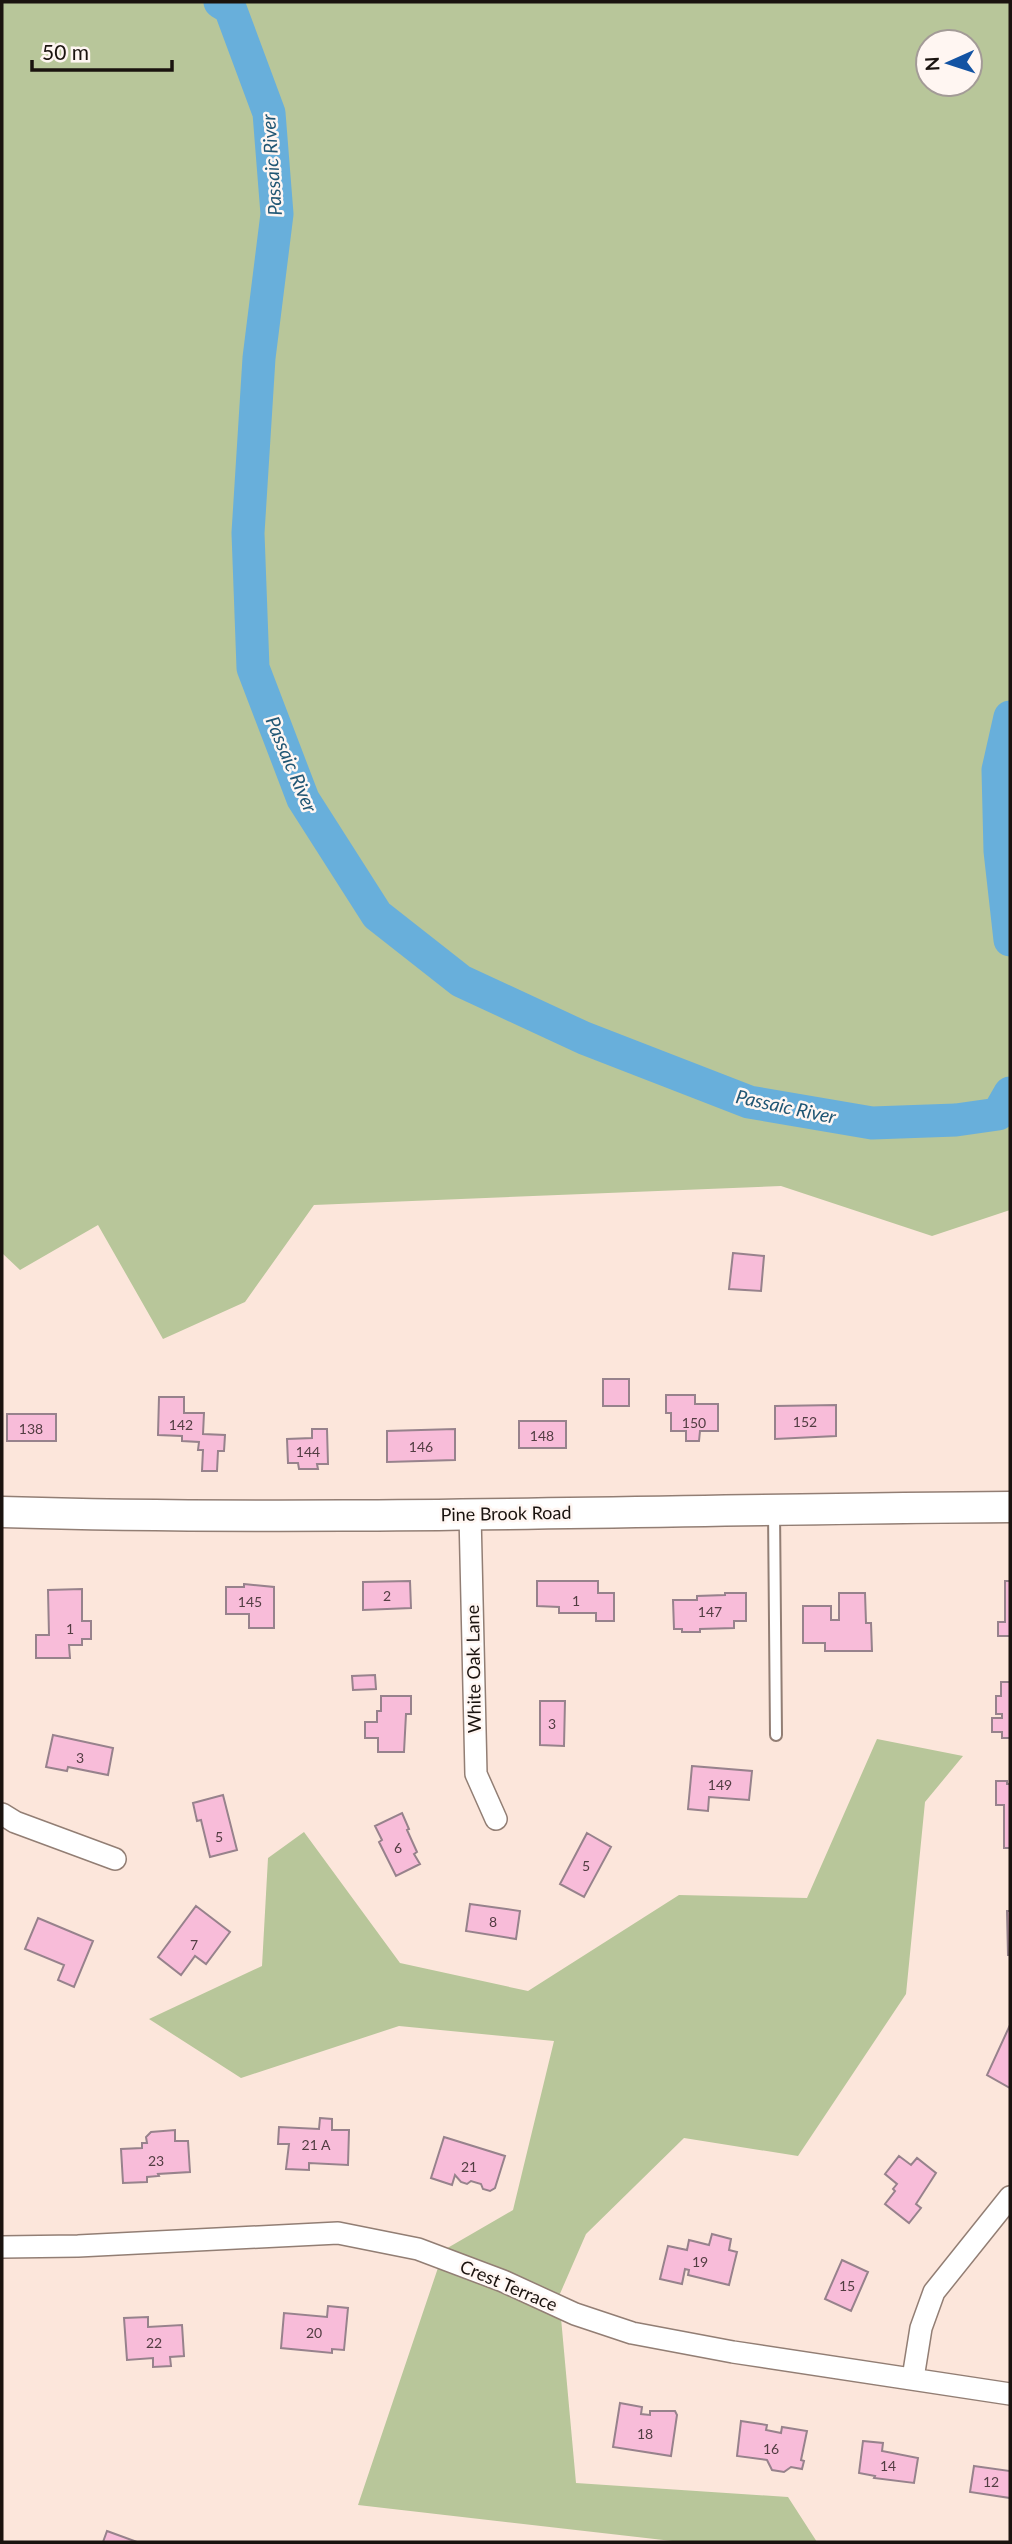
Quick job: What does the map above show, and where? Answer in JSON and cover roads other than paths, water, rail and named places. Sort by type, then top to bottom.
[{"type":"street","name":"Pine Brook Road","points":[[2,1512],[119,1515],[470,1514],[1010,1507]]},
{"type":"street","name":"White Oak Lane","points":[[470,1514],[476,1774],[496,1819]]},
{"type":"street","points":[[2,1814],[15,1822],[115,1859]]},
{"type":"street","points":[[913,2378],[920,2328],[934,2291],[1010,2197]]},
{"type":"street","name":"Crest Terrace","points":[[2,2247],[78,2246],[338,2233],[418,2249],[503,2281],[575,2314],[632,2333],[733,2352],[1010,2394]]},
{"type":"lane","points":[[774,1508],[776,1735]]},
{"type":"waterway","name":"Passaic River","points":[[220,2],[230,8],[269,113],[277,214],[259,358],[248,533],[253,668],[303,799],[377,915],[461,981],[584,1038],[749,1102],[872,1123],[956,1120],[998,1114],[1010,1093]]},
{"type":"waterway","name":"Passaic River","points":[[1010,717],[998,770],[1000,851],[1010,940]]}]
